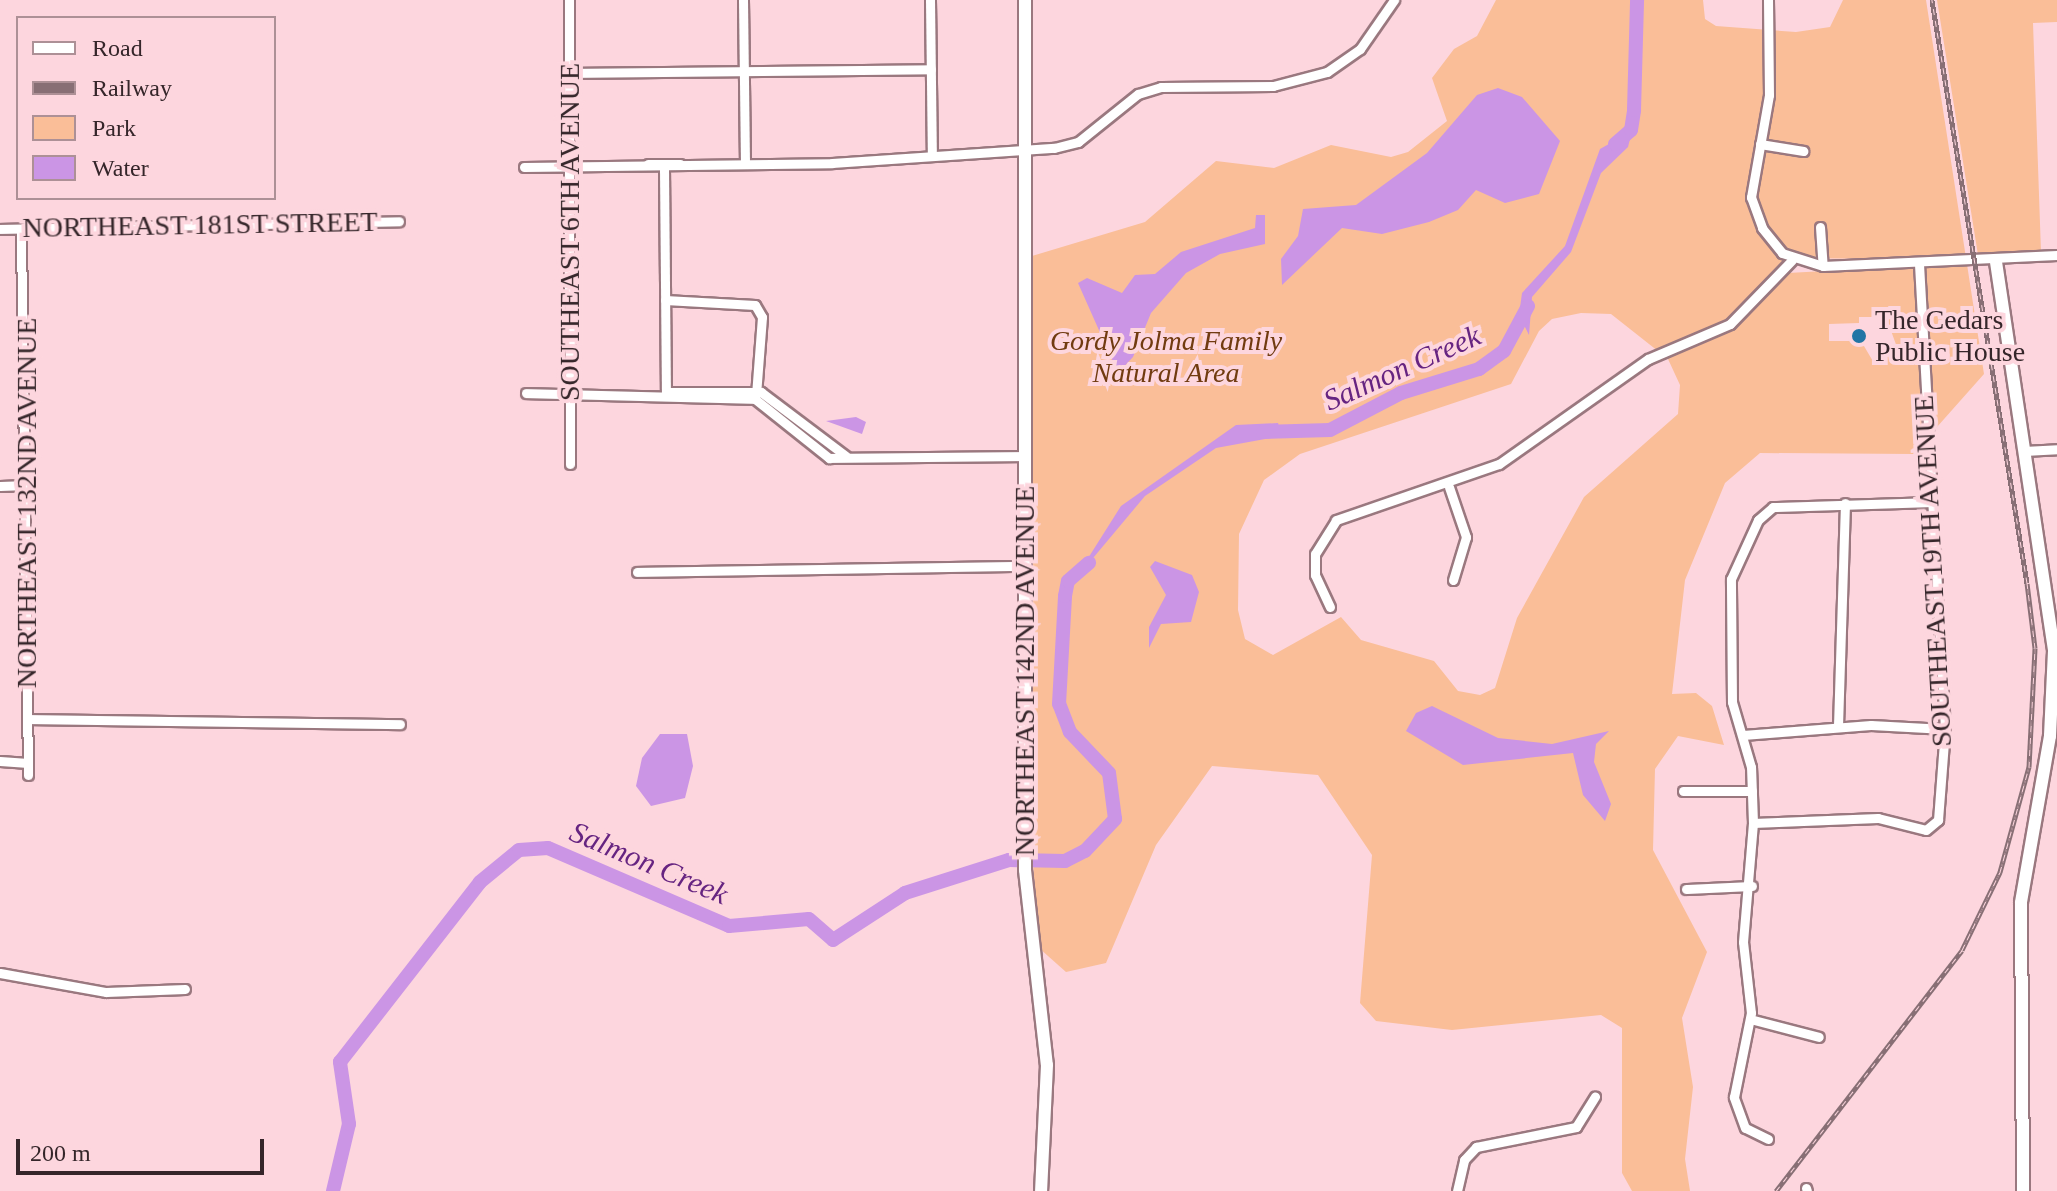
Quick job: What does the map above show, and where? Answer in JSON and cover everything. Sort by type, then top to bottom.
[{"type":"street","name":"SOUTHEAST 6TH AVENUE","points":[[569,0],[570,464]]},
{"type":"street","points":[[743,0],[745,163]]},
{"type":"street","points":[[930,0],[932,155]]},
{"type":"street","name":"NORTHEAST 142ND AVENUE","points":[[1025,0],[1025,870],[1047,1065],[1041,1191]]},
{"type":"street","points":[[524,167],[745,163],[932,155],[1078,142],[1138,94],[1161,87],[1273,86],[1327,72],[1360,49],[1394,0]]},
{"type":"street","points":[[1768,0],[1769,95],[1753,208],[1767,237],[1792,260],[1823,266],[1919,265],[1996,262],[2057,255]]},
{"type":"street","points":[[569,73],[931,69]]},
{"type":"street","points":[[1760,144],[1803,151]]},
{"type":"street","points":[[648,164],[664,169],[680,164]]},
{"type":"street","points":[[664,169],[666,392]]},
{"type":"street","name":"NORTHEAST 181ST STREET","points":[[0,229],[21,232],[35,226],[399,221]]},
{"type":"street","points":[[1820,227],[1823,266]]},
{"type":"street","name":"NORTHEAST 132ND AVENUE","points":[[21,232],[27,485],[28,775]]},
{"type":"street","points":[[1330,607],[1315,575],[1315,554],[1336,520],[1369,503],[1449,487],[1499,464],[1648,359],[1730,324],[1792,260]]},
{"type":"street","points":[[1996,262],[2051,614],[2054,688],[2021,903],[2023,1191]]},
{"type":"street","name":"SOUTHEAST 19TH AVENUE","points":[[1753,823],[1878,818],[1933,827],[1945,729],[1929,502],[1919,265]]},
{"type":"street","points":[[665,300],[755,305],[762,317],[756,395]]},
{"type":"street","points":[[526,393],[756,395],[847,457],[1025,456]]},
{"type":"street","points":[[2024,451],[2057,449]]},
{"type":"street","points":[[0,486],[27,485]]},
{"type":"street","points":[[1449,487],[1466,537],[1453,580]]},
{"type":"street","points":[[1768,1139],[1745,1128],[1734,1097],[1750,1019],[1743,942],[1752,886],[1753,823],[1752,791],[1743,735],[1732,702],[1729,596],[1763,513],[1787,504],[1929,502]]},
{"type":"street","points":[[1838,726],[1845,503]]},
{"type":"street","points":[[637,572],[1024,566]]},
{"type":"street","points":[[29,719],[400,724]]},
{"type":"street","points":[[1743,735],[1838,726],[1945,729]]},
{"type":"street","points":[[0,761],[28,763]]},
{"type":"street","points":[[1683,791],[1752,791]]},
{"type":"street","points":[[1686,889],[1752,886]]},
{"type":"street","points":[[0,973],[106,992],[185,989]]},
{"type":"street","points":[[1750,1019],[1819,1037]]},
{"type":"street","points":[[1457,1191],[1464,1160],[1476,1147],[1576,1127],[1595,1097]]},
{"type":"green space","name":"Gordy Jolma Family Natural Area","points":[[1496,0],[1703,0],[1705,19],[1716,26],[1796,32],[1830,27],[1843,0],[1926,0],[1984,374],[1913,454],[1760,453],[1725,483],[1685,580],[1672,694],[1696,693],[1712,706],[1724,745],[1678,736],[1655,769],[1653,850],[1707,952],[1682,1018],[1693,1087],[1685,1159],[1690,1191],[1632,1191],[1622,1173],[1622,1028],[1601,1015],[1452,1030],[1376,1021],[1360,1003],[1372,855],[1318,775],[1212,766],[1156,845],[1106,963],[1066,972],[1039,948],[1031,834],[1032,256],[1145,222],[1216,161],[1274,168],[1331,145],[1391,157],[1408,152],[1447,121],[1432,78],[1454,49],[1477,36]],"holes":[[[1800,258],[1879,259],[1880,268],[1788,273],[1770,290],[1765,285]],[[1581,313],[1611,314],[1668,359],[1680,385],[1678,414],[1584,497],[1517,618],[1495,688],[1480,695],[1458,691],[1434,661],[1361,640],[1341,617],[1273,655],[1245,639],[1238,610],[1239,534],[1264,480],[1300,454],[1511,384],[1539,331],[1552,319]],[[1859,317],[1886,317],[1898,350],[1874,363],[1861,341],[1829,341],[1829,324],[1859,323]]]},
{"type":"green space","points":[[1937,0],[2057,0],[2057,22],[2033,23],[2041,252],[1978,255]]},
{"type":"water","points":[[1498,88],[1522,97],[1560,141],[1539,194],[1505,203],[1476,190],[1458,210],[1429,222],[1382,234],[1342,228],[1282,285],[1281,259],[1298,236],[1303,209],[1356,205],[1427,153],[1477,95]]},
{"type":"water","points":[[1632,131],[1628,147],[1601,173],[1571,252],[1532,297],[1529,335],[1519,315],[1522,293],[1565,246],[1600,149]]},
{"type":"water","points":[[1256,215],[1265,215],[1265,244],[1220,254],[1186,273],[1151,313],[1133,357],[1118,373],[1078,283],[1087,278],[1122,293],[1135,275],[1155,274],[1181,252],[1255,228]]},
{"type":"water","points":[[856,417],[866,422],[862,434],[826,421]]},
{"type":"water","points":[[1278,423],[1282,436],[1216,448],[1145,496],[1073,582],[1121,506],[1236,425]]},
{"type":"water","points":[[1155,561],[1192,575],[1199,592],[1191,622],[1161,624],[1149,648],[1149,627],[1166,595],[1150,567]]},
{"type":"water","points":[[1432,706],[1498,738],[1552,744],[1609,731],[1596,744],[1594,762],[1611,804],[1605,821],[1583,795],[1573,753],[1463,765],[1406,731],[1416,713]]},
{"type":"water","points":[[660,734],[687,734],[693,766],[685,798],[651,806],[636,786],[642,758]]},
{"type":"waterway","name":"Salmon Creek","points":[[1615,144],[1631,130],[1637,0]]},
{"type":"waterway","name":"Salmon Creek","points":[[1263,432],[1330,430],[1401,393],[1479,369],[1504,351],[1528,306]]},
{"type":"waterway","name":"Salmon Creek","points":[[333,1191],[349,1124],[340,1062],[480,882],[519,850],[548,848],[729,926],[809,919],[833,940],[905,893],[1009,860],[1065,861],[1085,851],[1115,819],[1109,773],[1070,732],[1059,704],[1068,581],[1089,563]]},
{"type":"railway","points":[[1776,1191],[1962,950],[2000,872],[2029,767],[2035,648],[2027,583],[1932,0]]},
{"type":"place","name":"The Cedars Public House","points":[[1859,336]]}]
